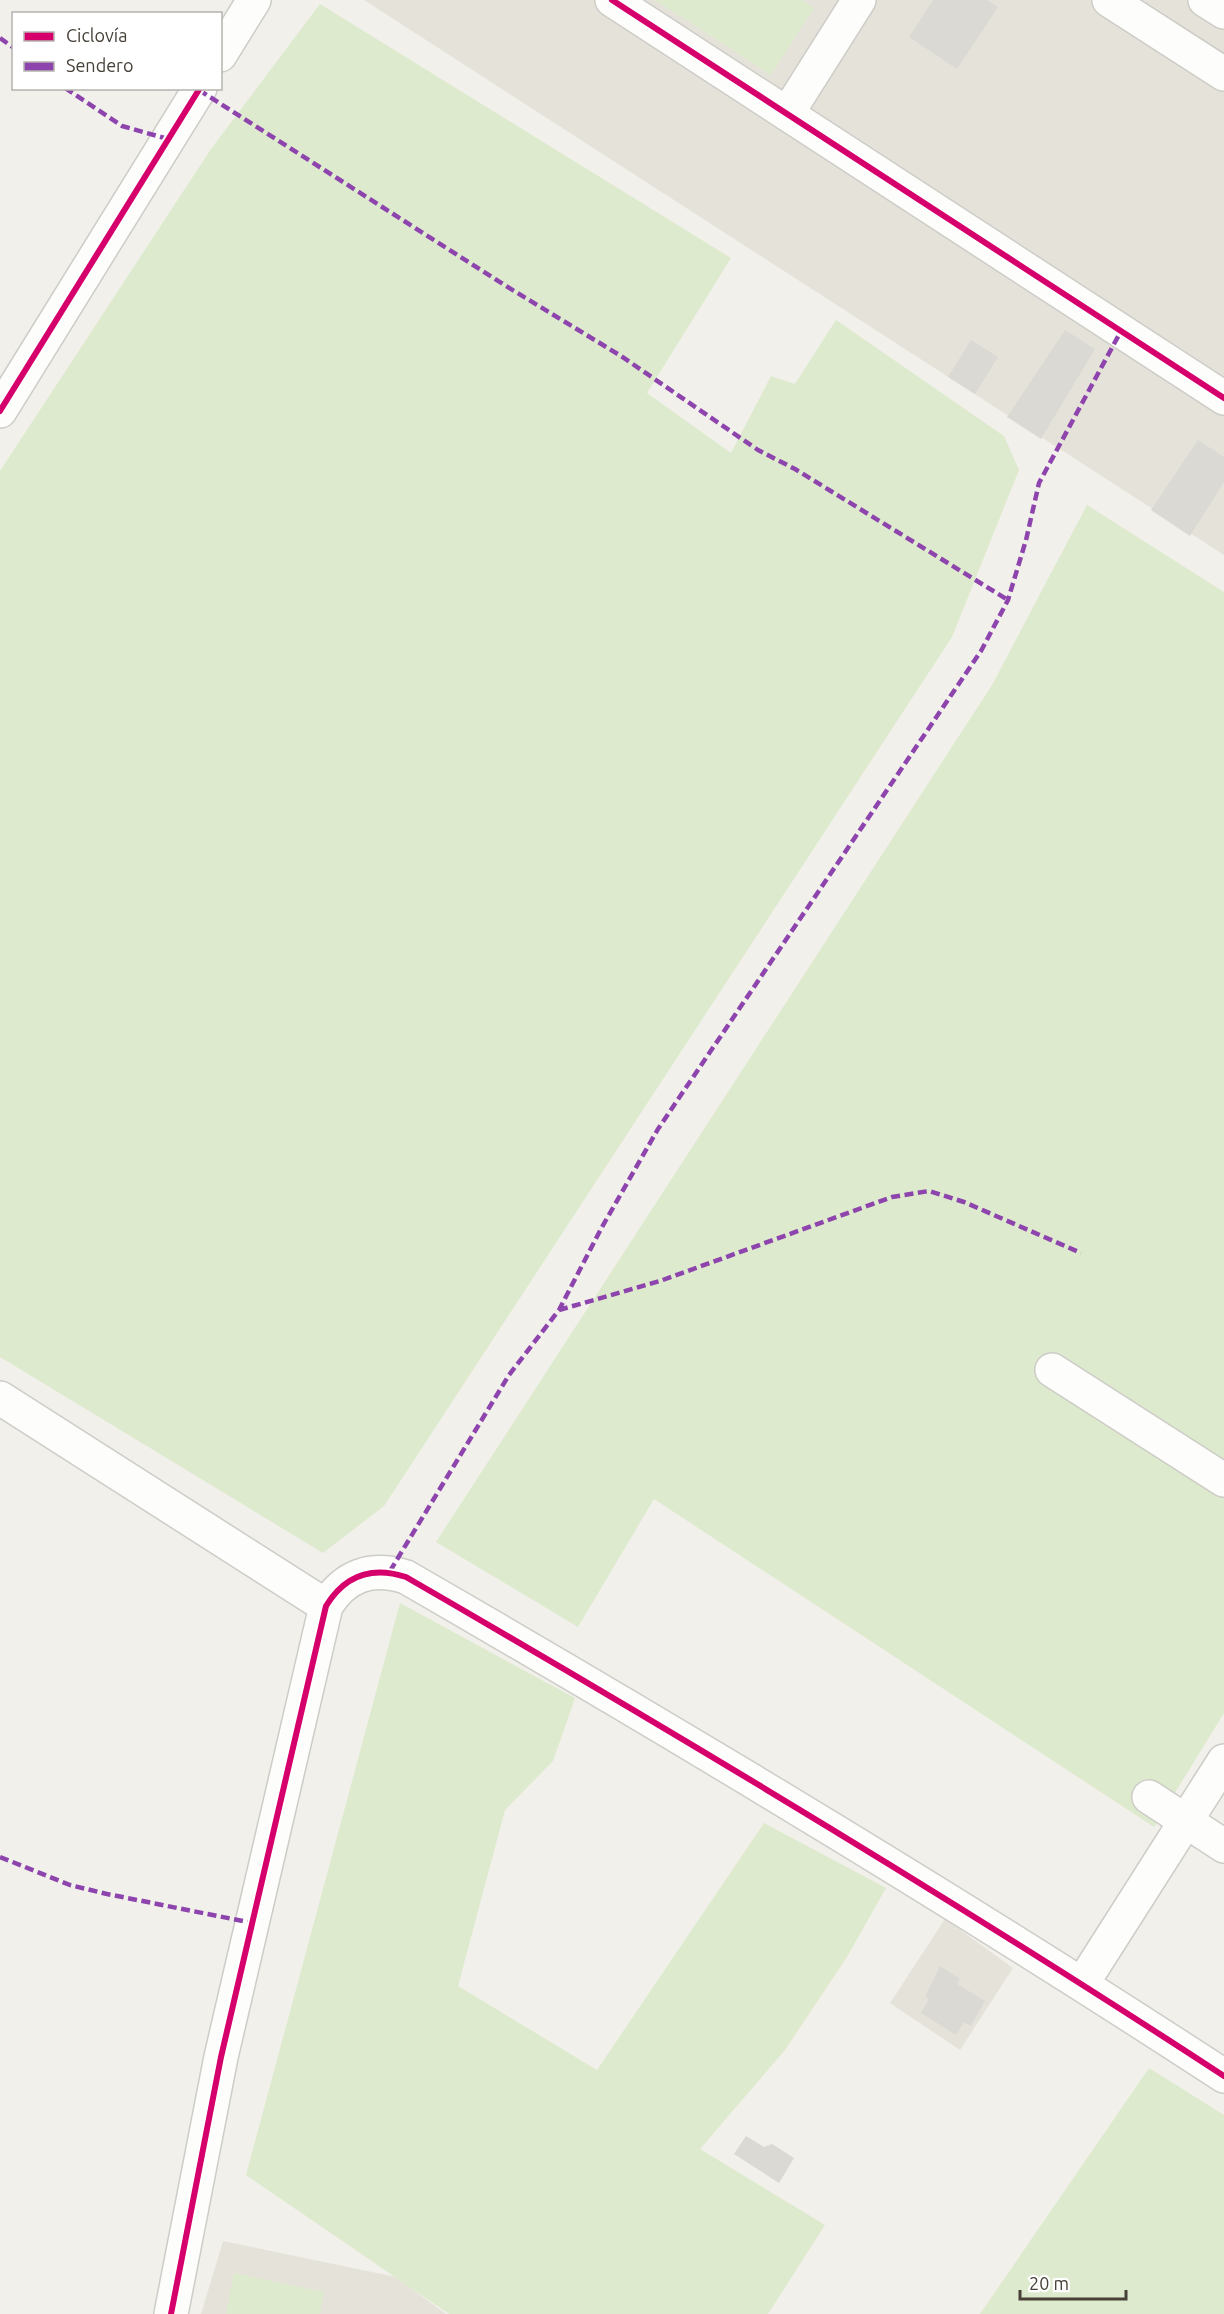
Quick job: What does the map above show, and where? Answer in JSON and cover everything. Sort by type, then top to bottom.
[{"type":"street","points":[[222,52],[254,0]]},
{"type":"street","points":[[612,0],[1224,398]]},
{"type":"street","points":[[787,114],[859,0]]},
{"type":"street","points":[[1109,0],[1224,74]]},
{"type":"street","points":[[1205,0],[1224,12]]},
{"type":"street","points":[[0,411],[199,90]]},
{"type":"street","points":[[1052,1370],[1224,1480]]},
{"type":"street","points":[[0,1398],[326,1606]]},
{"type":"street","points":[[171,2314],[221,2057],[326,1606],[334,1594],[357,1575],[390,1572],[406,1576],[787,1800],[1082,1984],[1224,2076]]},
{"type":"street","points":[[1082,1984],[1224,1761]]},
{"type":"street","points":[[1149,1797],[1224,1846]]},
{"type":"shaded area","points":[[364,0],[1224,0],[1224,555]]},
{"type":"shaded area","points":[[945,1919],[1013,1968],[960,2050],[890,2003]]},
{"type":"shaded area","points":[[223,2241],[396,2277],[446,2314],[201,2314]]},
{"type":"green space","points":[[655,0],[802,0],[814,8],[771,75]]},
{"type":"green space","points":[[320,4],[731,258],[647,393],[731,453],[771,376],[795,384],[836,320],[1004,436],[1019,470],[952,637],[384,1506],[323,1553],[0,1357],[0,471],[211,149]]},
{"type":"green space","points":[[1087,505],[1224,592],[1224,1713],[1154,1827],[654,1499],[578,1627],[436,1542],[992,685]]},
{"type":"green space","points":[[400,1603],[575,1698],[553,1761],[505,1810],[458,1986],[597,2070],[764,1823],[886,1888],[847,1957],[785,2050],[700,2149],[825,2225],[768,2314],[449,2314],[246,2175]]},
{"type":"green space","points":[[1149,2068],[1224,2115],[1224,2314],[980,2314]]},
{"type":"green space","points":[[234,2273],[324,2292],[320,2314],[226,2314]]},
{"type":"building","points":[[933,0],[987,0],[998,7],[957,69],[909,37]]},
{"type":"building","points":[[1065,330],[1095,349],[1041,439],[1007,417]]},
{"type":"building","points":[[971,340],[998,357],[975,394],[948,377]]},
{"type":"building","points":[[1198,440],[1224,457],[1224,482],[1190,536],[1151,510]]},
{"type":"building","points":[[940,1966],[960,1979],[957,1984],[985,2001],[971,2026],[964,2022],[956,2035],[921,2013],[929,1999],[925,1997]]},
{"type":"building","points":[[746,2136],[764,2147],[772,2144],[794,2158],[779,2183],[734,2154]]},
{"type":"marked path","points":[[0,38],[12,47]]},
{"type":"marked path","points":[[68,90],[122,126],[168,139]]},
{"type":"marked path","points":[[199,90],[506,286],[621,356],[758,450],[795,469],[1008,600]]},
{"type":"marked path","points":[[390,1571],[509,1375],[559,1310],[602,1227],[658,1129],[981,651],[1008,600],[1026,540],[1039,483],[1121,331]]},
{"type":"marked path","points":[[559,1310],[660,1281],[892,1197],[929,1191],[964,1202],[1081,1253]]},
{"type":"marked path","points":[[0,1857],[70,1885],[253,1923]]},
{"type":"cycle path","points":[[612,0],[1224,398]]},
{"type":"cycle path","points":[[0,411],[199,90]]},
{"type":"cycle path","points":[[171,2314],[221,2057],[326,1606],[333,1595],[351,1580],[371,1573],[406,1577],[613,1698],[920,1883],[1224,2076]]}]
